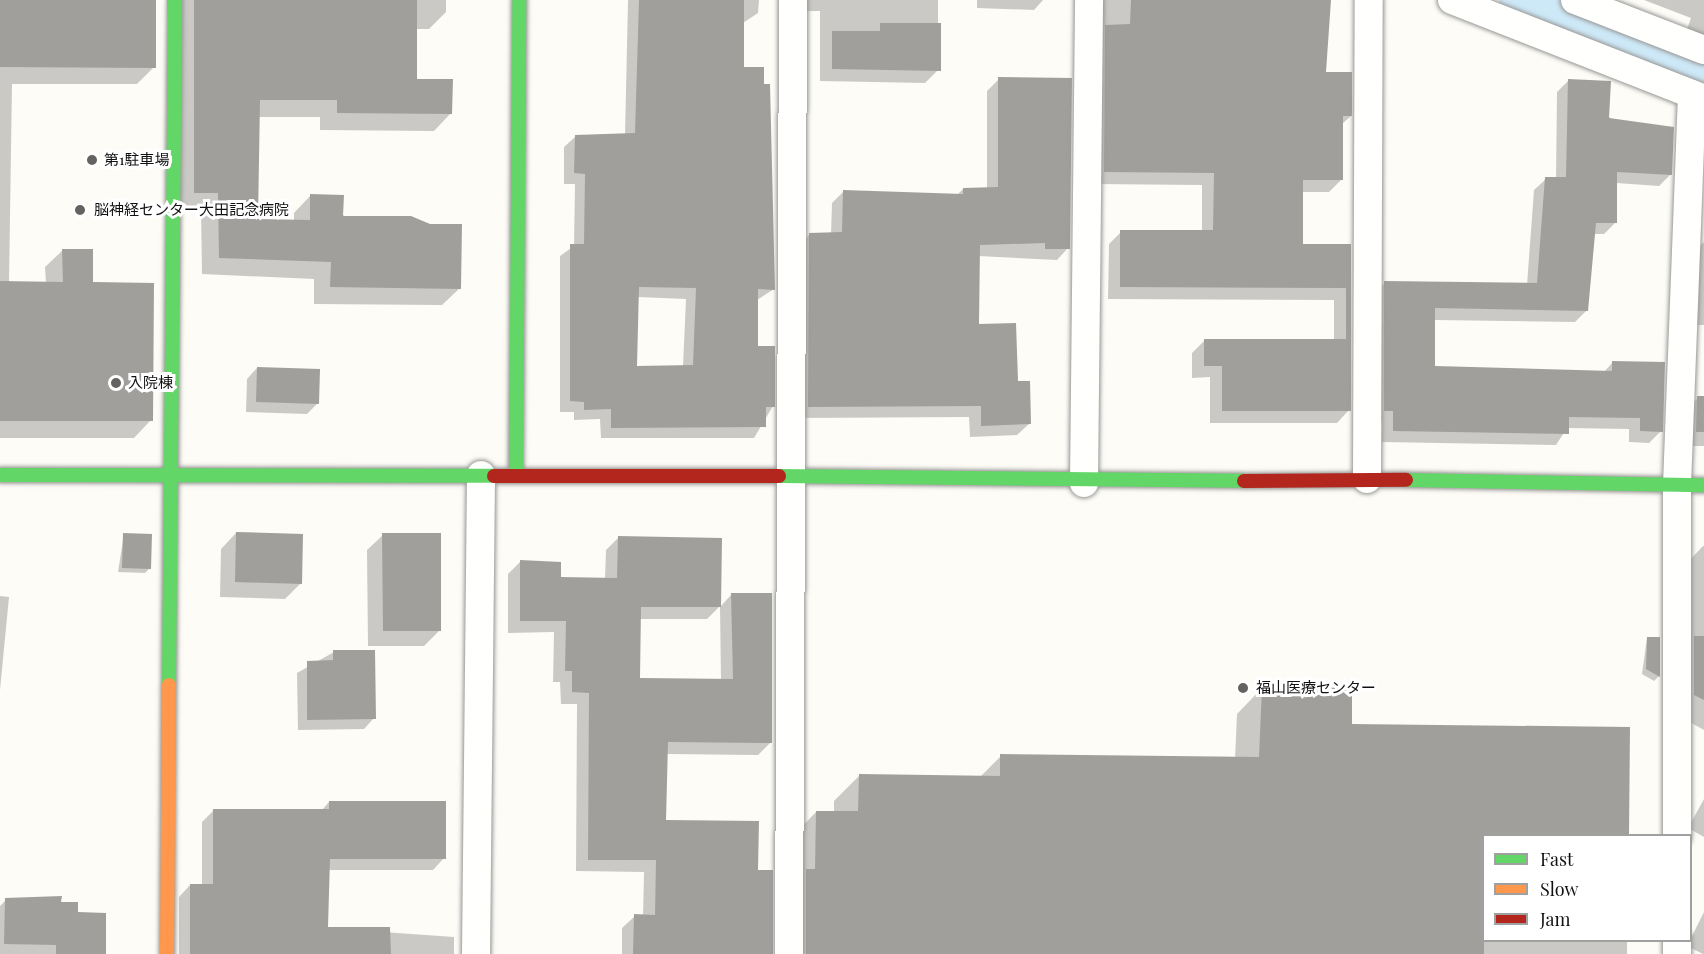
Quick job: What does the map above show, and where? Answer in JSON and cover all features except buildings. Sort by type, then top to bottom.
[{"type":"street","points":[[167,954],[175,0]]},
{"type":"street","points":[[516,475],[519,0]]},
{"type":"street","points":[[789,954],[793,0]]},
{"type":"street","points":[[1084,483],[1089,0]]},
{"type":"street","points":[[1367,479],[1370,0]]},
{"type":"street","points":[[1452,0],[1698,97],[1690,485],[1677,834]]},
{"type":"street","points":[[1575,0],[1704,50]]},
{"type":"street","points":[[0,475],[171,479],[481,475],[792,476],[1084,483],[1367,479],[1690,485]]},
{"type":"street","points":[[476,954],[481,475]]},
{"type":"waterway","points":[[1516,0],[1704,74]]},
{"type":"traffic: fast","points":[[169,685],[175,0]]},
{"type":"traffic: fast","points":[[516,475],[519,0]]},
{"type":"traffic: fast","points":[[0,475],[494,476]]},
{"type":"traffic: fast","points":[[779,476],[1244,481]]},
{"type":"traffic: fast","points":[[1406,480],[1704,485]]},
{"type":"traffic: slow","points":[[167,954],[169,685]]},
{"type":"traffic: jam","points":[[494,476],[779,476]]},
{"type":"traffic: jam","points":[[1244,481],[1406,480]]},
{"type":"place","name":"第1駐車場","points":[[92,160]]},
{"type":"place","name":"脳神経センター大田記念病院","points":[[80,210]]},
{"type":"place","name":"入院棟","points":[[116,383]]},
{"type":"place","name":"福山医療センター","points":[[1243,688]]}]
